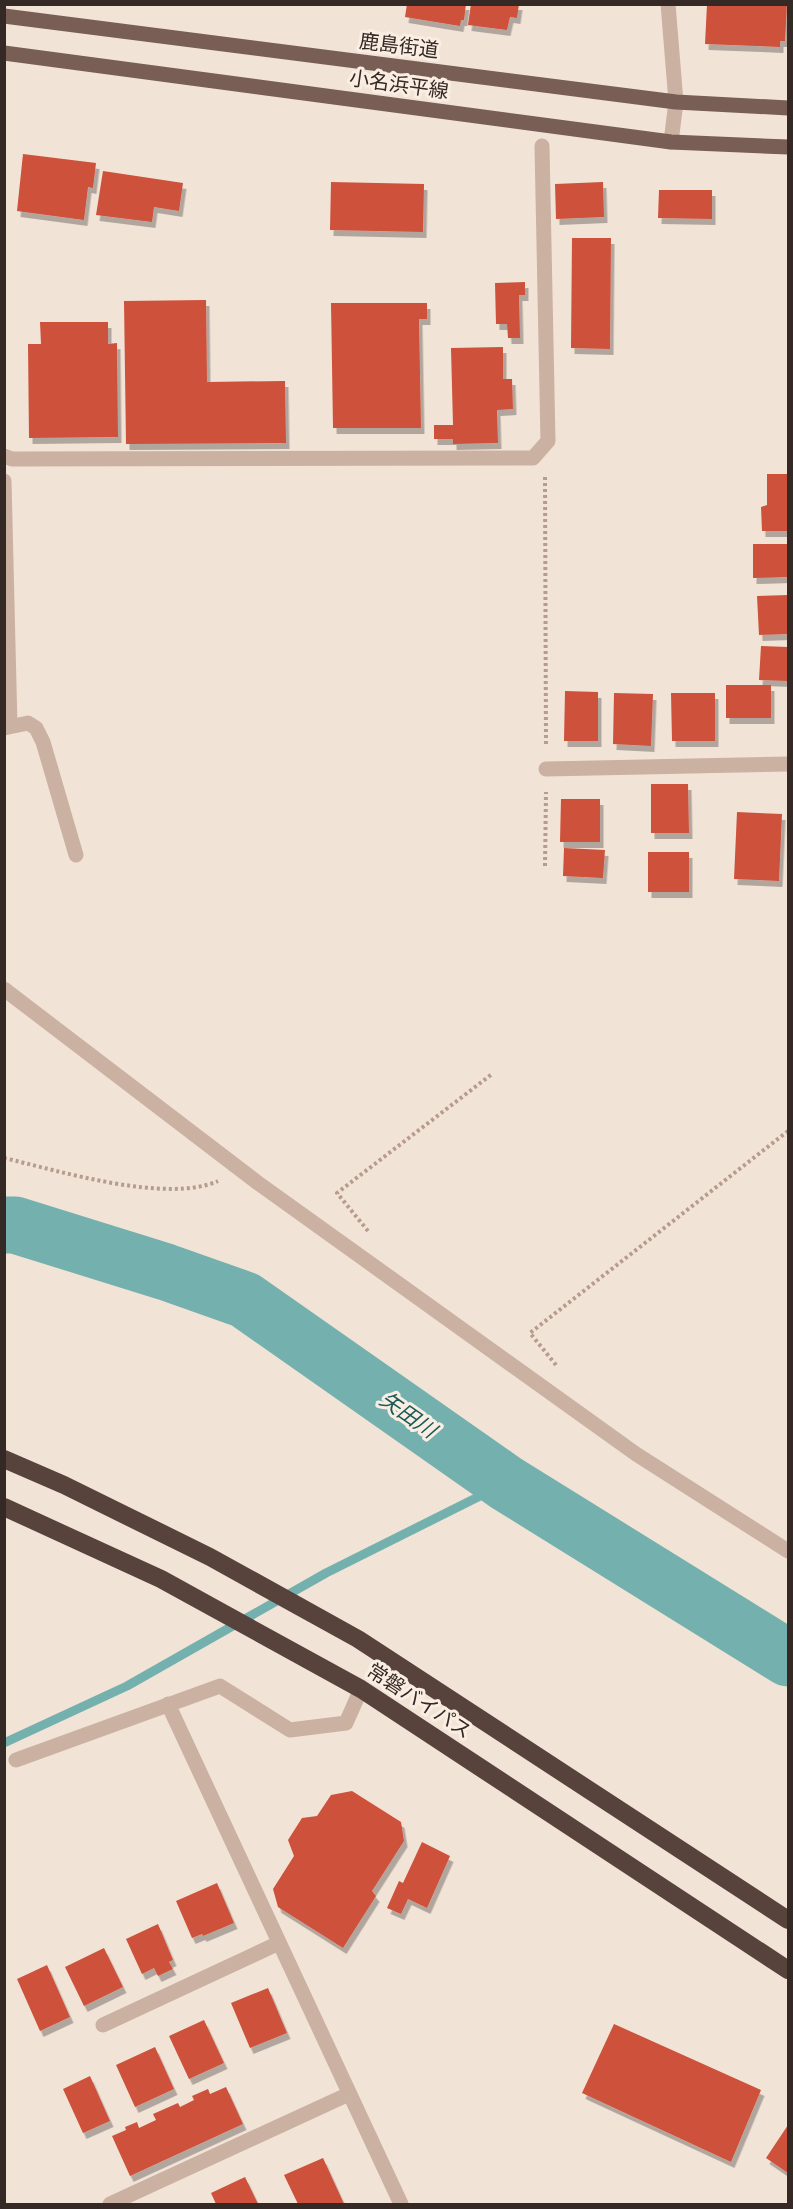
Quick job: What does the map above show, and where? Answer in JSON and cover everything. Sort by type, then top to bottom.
[{"type":"highway","name":"常磐バイパス","points":[[4,1459],[210,1557],[358,1638],[789,1920]]},
{"type":"highway","name":"常磐バイパス","points":[[4,1507],[161,1579],[361,1689],[789,1970]]},
{"type":"main road","name":"鹿島街道","points":[[5,16],[676,102],[789,108]]},
{"type":"main road","name":"小名浜平線","points":[[4,53],[671,142],[789,147]]},
{"type":"street","points":[[668,4],[676,102],[671,142]]},
{"type":"street","points":[[4,25],[5,16]]},
{"type":"street","points":[[4,456],[12,459],[533,458],[548,441],[542,146]]},
{"type":"street","points":[[4,481],[7,727],[28,723],[36,728],[43,742],[76,855]]},
{"type":"street","points":[[546,769],[789,764]]},
{"type":"street","points":[[4,989],[243,1169],[258,1183],[636,1454],[789,1551]]},
{"type":"street","points":[[16,1760],[220,1686],[290,1731],[346,1723],[361,1689]]},
{"type":"street","points":[[168,1704],[401,2205]]},
{"type":"street","points":[[103,2025],[279,1943]]},
{"type":"street","points":[[110,2205],[350,2094]]},
{"type":"path","points":[[544,445],[545,866]]},
{"type":"path","points":[[373,1237],[337,1192],[492,1074]]},
{"type":"path","points":[[557,1366],[530,1333],[789,1131]]},
{"type":"path","points":[[4,1158],[140,1188],[204,1187],[243,1169]]},
{"type":"building","points":[[407,4],[466,4],[464,20],[461,20],[460,26],[405,17]]},
{"type":"building","points":[[471,4],[519,4],[517,18],[510,17],[507,30],[468,25]]},
{"type":"building","points":[[707,4],[787,4],[785,41],[780,41],[780,47],[705,44]]},
{"type":"building","points":[[23,154],[96,163],[93,188],[88,187],[84,220],[17,211]]},
{"type":"building","points":[[103,171],[183,183],[179,211],[154,207],[152,222],[96,215]]},
{"type":"building","points":[[331,182],[424,184],[423,232],[330,230]]},
{"type":"building","points":[[603,182],[604,217],[556,219],[555,184]]},
{"type":"building","points":[[659,190],[712,190],[712,219],[658,218]]},
{"type":"building","points":[[572,238],[611,238],[610,349],[571,348]]},
{"type":"building","points":[[525,282],[525,295],[519,295],[520,338],[508,338],[507,324],[496,324],[495,283]]},
{"type":"building","points":[[206,300],[207,382],[285,381],[286,443],[126,444],[124,301]]},
{"type":"building","points":[[331,303],[427,303],[427,319],[419,319],[421,428],[333,428]]},
{"type":"building","points":[[40,322],[108,322],[108,344],[117,343],[118,437],[29,438],[28,344],[41,344]]},
{"type":"building","points":[[503,347],[503,379],[512,379],[513,409],[497,410],[498,443],[453,444],[453,439],[434,439],[434,425],[453,425],[451,348]]},
{"type":"building","points":[[767,474],[788,474],[788,531],[762,531],[761,507],[767,505]]},
{"type":"building","points":[[753,544],[788,544],[788,577],[753,578]]},
{"type":"building","points":[[788,595],[788,634],[759,635],[757,596]]},
{"type":"building","points":[[761,646],[788,647],[788,681],[759,680]]},
{"type":"building","points":[[726,685],[771,685],[771,718],[726,718]]},
{"type":"building","points":[[565,691],[598,692],[598,741],[564,741]]},
{"type":"building","points":[[614,693],[653,694],[651,746],[613,744]]},
{"type":"building","points":[[671,693],[715,693],[715,741],[672,741]]},
{"type":"building","points":[[651,784],[688,784],[689,833],[651,833]]},
{"type":"building","points":[[561,799],[600,799],[600,842],[560,842]]},
{"type":"building","points":[[737,812],[782,814],[779,881],[734,879]]},
{"type":"building","points":[[564,848],[605,850],[603,878],[563,876]]},
{"type":"building","points":[[648,852],[689,852],[689,892],[648,892]]},
{"type":"building","points":[[352,1791],[401,1822],[404,1841],[372,1891],[376,1896],[343,1948],[278,1907],[273,1889],[294,1856],[288,1840],[302,1818],[317,1816],[331,1795]]},
{"type":"building","points":[[422,1842],[450,1856],[427,1908],[408,1899],[401,1914],[387,1908],[399,1881],[403,1883]]},
{"type":"building","points":[[217,1883],[234,1923],[203,1936],[202,1934],[192,1938],[176,1901]]},
{"type":"building","points":[[158,1924],[173,1960],[169,1962],[173,1969],[158,1976],[154,1968],[142,1974],[126,1939]]},
{"type":"building","points":[[104,1948],[123,1987],[84,2006],[65,1967]]},
{"type":"building","points":[[47,1965],[70,2017],[40,2031],[17,1979]]},
{"type":"building","points":[[268,1988],[287,2033],[250,2048],[231,2003]]},
{"type":"building","points":[[204,2020],[224,2063],[189,2079],[169,2036]]},
{"type":"building","points":[[614,2024],[761,2090],[731,2162],[582,2093]]},
{"type":"building","points":[[155,2047],[174,2089],[135,2107],[116,2065]]},
{"type":"building","points":[[90,2076],[110,2121],[83,2133],[63,2089]]},
{"type":"building","points":[[226,2087],[243,2124],[130,2176],[112,2136],[137,2122],[139,2128],[156,2120],[153,2114],[178,2103],[180,2107],[194,2100],[192,2096],[208,2089],[210,2094]]},
{"type":"building","points":[[788,2125],[788,2173],[766,2158]]},
{"type":"building","points":[[323,2158],[344,2204],[298,2204],[284,2175]]},
{"type":"building","points":[[245,2177],[258,2204],[216,2204],[211,2193]]},
{"type":"waterway","name":"矢田川","points":[[4,1225],[15,1225],[166,1272],[245,1300],[506,1483],[788,1658]]},
{"type":"waterway","points":[[4,1743],[127,1686],[326,1573],[506,1483]]}]
